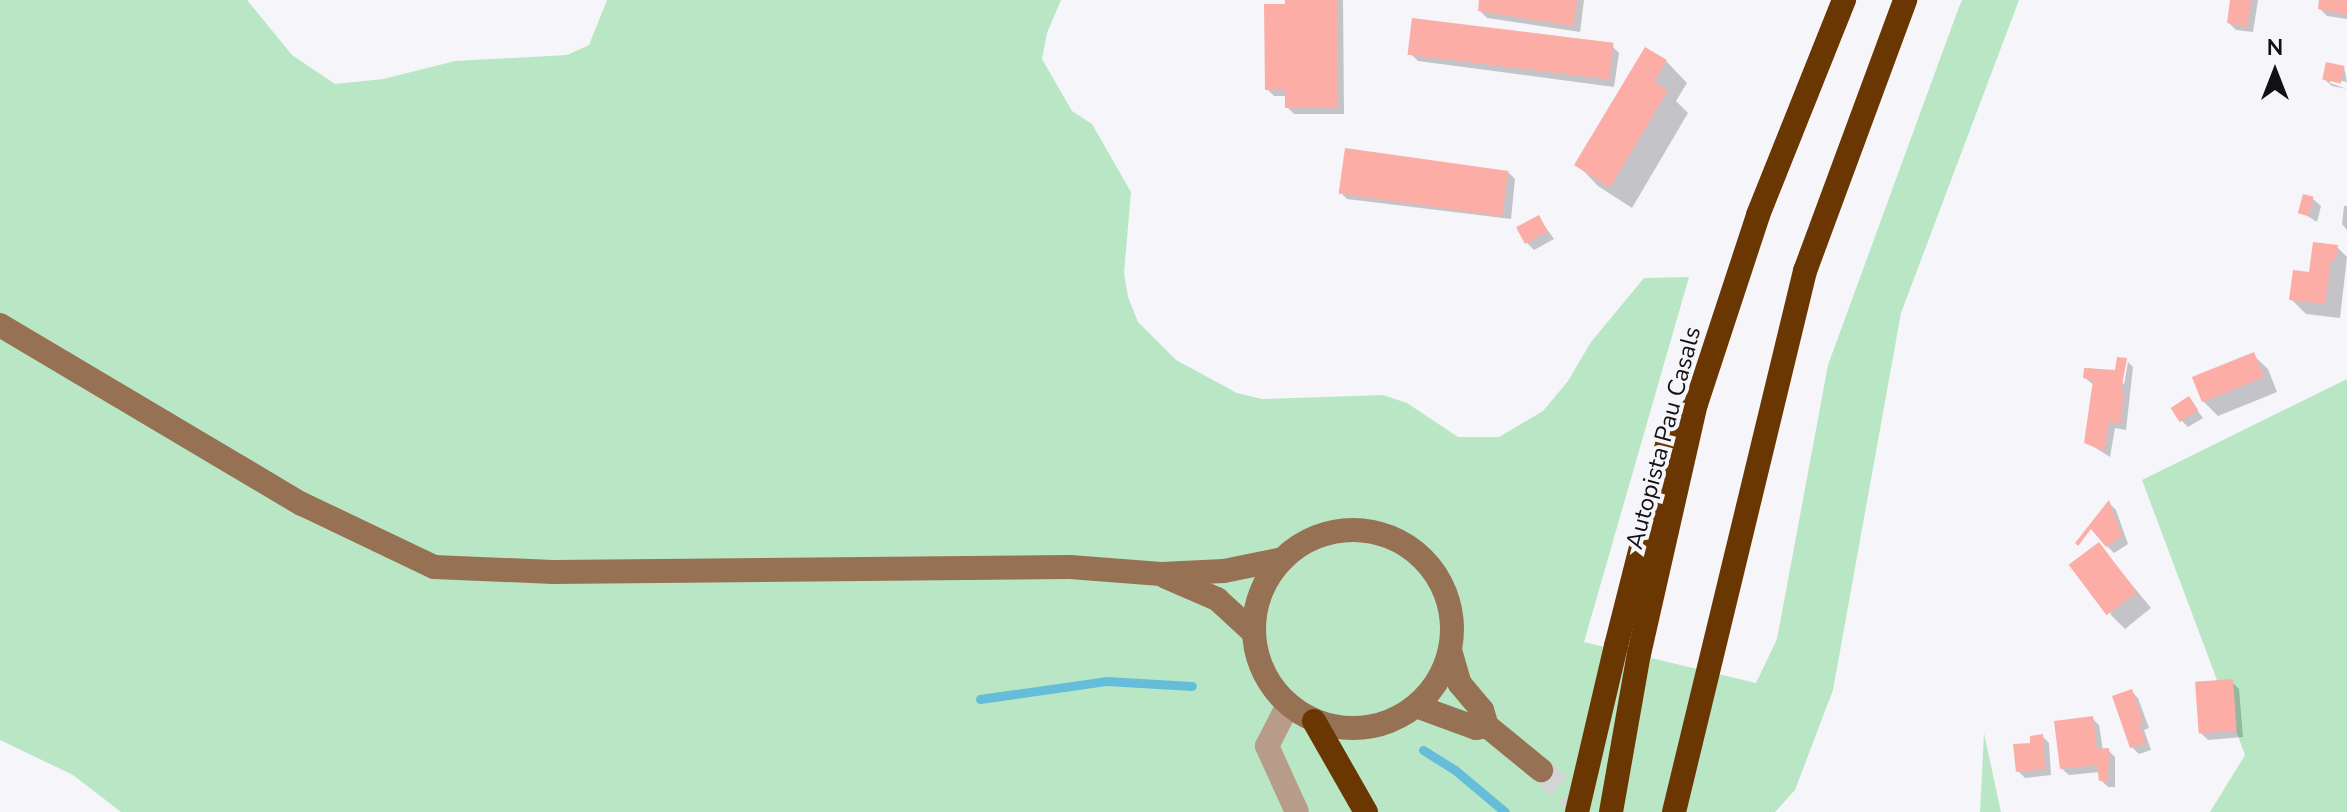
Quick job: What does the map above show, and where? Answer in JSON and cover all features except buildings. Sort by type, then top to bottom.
[{"type":"highway","name":"Autopista Pau Casals","points":[[1627,650],[1668,441],[1696,404],[1758,215],[1844,0]]},
{"type":"highway","points":[[1674,812],[1805,271],[1905,0]]},
{"type":"highway","points":[[1577,812],[1627,650]]},
{"type":"highway","points":[[1611,812],[1627,650]]},
{"type":"highway","points":[[1314,721],[1366,812]]},
{"type":"highway","points":[[1688,745],[1694,793],[1691,812]]},
{"type":"street","points":[[0,325],[302,504],[434,567],[553,572],[1070,567],[1161,574],[1224,571],[1283,559]]},
{"type":"street","points":[[1355,530],[1382,535],[1406,546],[1426,563],[1444,593],[1452,627],[1450,650],[1438,681],[1416,706],[1385,723],[1349,728],[1314,721],[1288,705],[1264,672],[1253,632],[1264,585],[1283,559],[1304,543],[1329,533],[1355,530]]},
{"type":"street","points":[[1161,574],[1217,599],[1253,632]]},
{"type":"street","points":[[1450,650],[1460,684],[1482,710],[1487,726],[1541,770]]},
{"type":"street","points":[[1288,705],[1267,746],[1297,812]]},
{"type":"street","points":[[1416,706],[1476,728],[1487,726]]},
{"type":"green space","points":[[0,0],[247,0],[292,55],[335,84],[383,79],[455,61],[567,55],[589,45],[607,0],[1061,0],[1047,33],[1042,59],[1072,111],[1092,124],[1131,192],[1124,273],[1128,297],[1138,322],[1176,360],[1237,393],[1262,399],[1383,395],[1407,403],[1458,437],[1499,437],[1543,411],[1568,381],[1591,342],[1644,278],[1689,277],[1584,642],[1756,683],[1777,639],[1828,365],[1959,7],[1962,0],[2019,0],[1901,313],[1833,690],[1795,790],[1775,812],[121,812],[73,775],[0,740]]},
{"type":"green space","points":[[2347,379],[2347,812],[2210,812],[2245,755],[2142,480]]},
{"type":"green space","points":[[1984,733],[2001,812],[1980,812]]},
{"type":"waterway","points":[[980,699],[1106,681],[1192,686]]},
{"type":"waterway","points":[[1423,750],[1455,770],[1505,812]]},
{"type":"tunnel","points":[[1541,770],[1588,812]]}]
